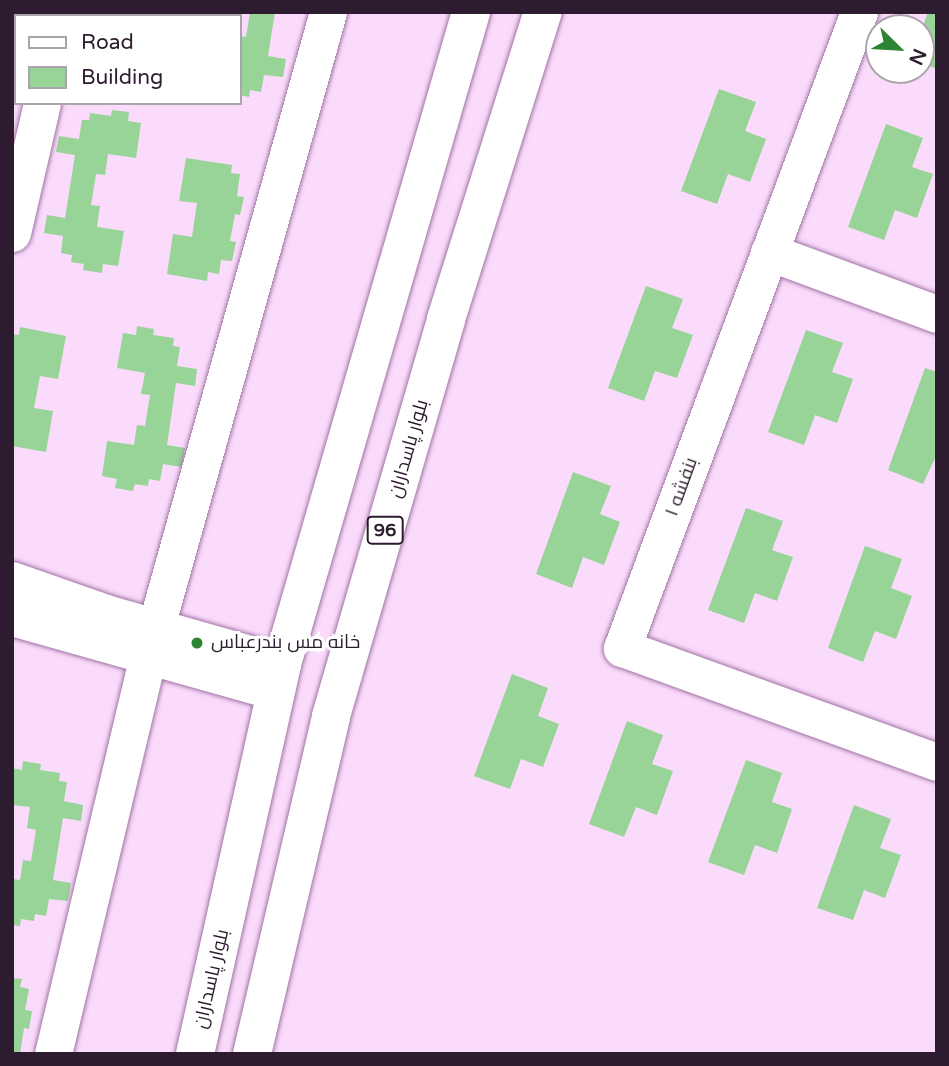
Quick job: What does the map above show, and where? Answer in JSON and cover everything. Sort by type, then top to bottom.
[{"type":"main road","name":"بلوار پاسداران","points":[[195,1054],[279,677],[471,12]]},
{"type":"main road","name":"بلوار پاسداران","points":[[252,1054],[331,716],[446,319],[543,12]]},
{"type":"main road","points":[[12,581],[152,642]]},
{"type":"main road","points":[[12,617],[152,642],[279,677]]},
{"type":"street","points":[[53,1054],[152,642],[328,12]]},
{"type":"street","name":"بنفشه ۱","points":[[859,12],[622,648],[937,762]]},
{"type":"street","points":[[12,233],[42,105]]},
{"type":"street","points":[[769,253],[937,314]]},
{"type":"building","points":[[90,12],[134,12],[134,14]]},
{"type":"building","points":[[250,12],[275,12],[268,56],[286,59],[283,77],[264,75],[261,92],[250,90],[249,97],[242,95],[242,36],[246,37]]},
{"type":"building","points":[[937,12],[937,69],[935,14],[927,14]]},
{"type":"building","points":[[719,89],[756,102],[745,131],[766,139],[750,182],[728,174],[717,204],[681,191]]},
{"type":"building","points":[[112,110],[129,112],[128,121],[141,123],[136,158],[108,154],[105,175],[96,174],[91,205],[100,206],[97,227],[124,231],[118,266],[103,264],[102,273],[83,270],[84,264],[71,262],[72,255],[61,253],[63,236],[44,233],[47,215],[65,218],[75,155],[56,152],[59,136],[79,139],[82,120],[89,120],[90,113],[111,116]]},
{"type":"building","points":[[886,124],[923,138],[912,167],[933,174],[917,218],[895,210],[884,240],[848,227]]},
{"type":"building","points":[[186,158],[232,165],[231,173],[240,174],[237,196],[244,197],[240,215],[235,214],[230,241],[236,242],[232,261],[221,260],[219,274],[208,272],[207,281],[167,274],[173,234],[192,237],[197,203],[179,201]]},
{"type":"building","points":[[646,286],[683,299],[672,328],[693,335],[677,378],[655,371],[644,401],[608,388]]},
{"type":"building","points":[[137,326],[154,329],[153,335],[174,338],[173,346],[180,347],[177,366],[197,369],[195,386],[176,383],[167,445],[185,448],[182,467],[163,464],[160,481],[149,479],[148,486],[135,484],[133,491],[115,488],[117,479],[102,476],[107,441],[134,445],[137,425],[145,426],[150,395],[141,394],[145,373],[117,368],[123,333],[136,335]]},
{"type":"building","points":[[20,327],[66,336],[58,379],[40,376],[34,408],[53,411],[46,452],[12,446],[12,334],[19,335]]},
{"type":"building","points":[[806,330],[843,343],[832,372],[853,379],[837,423],[815,415],[804,445],[768,432]]},
{"type":"building","points":[[925,368],[937,372],[937,454],[923,484],[888,470]]},
{"type":"building","points":[[573,472],[611,486],[600,514],[620,522],[604,565],[583,557],[572,588],[536,574]]},
{"type":"building","points":[[746,508],[783,521],[772,550],[793,557],[777,601],[755,593],[744,623],[708,610]]},
{"type":"building","points":[[865,546],[902,559],[891,588],[912,596],[896,639],[875,631],[863,662],[828,648]]},
{"type":"building","points":[[512,674],[548,688],[538,716],[559,724],[543,767],[521,759],[510,789],[474,776]]},
{"type":"building","points":[[627,721],[663,735],[652,764],[673,771],[657,815],[636,807],[624,837],[589,824]]},
{"type":"building","points":[[746,760],[782,773],[772,802],[792,809],[777,853],[755,845],[744,875],[708,862]]},
{"type":"building","points":[[23,761],[41,764],[40,770],[60,773],[59,781],[67,782],[64,801],[83,805],[81,821],[63,818],[53,880],[71,883],[68,901],[49,899],[46,916],[35,914],[34,921],[21,919],[20,926],[12,925],[12,879],[20,880],[23,860],[31,861],[36,830],[27,828],[30,807],[12,805],[12,768],[22,770]]},
{"type":"building","points":[[854,805],[891,819],[880,848],[901,855],[885,898],[864,890],[853,920],[817,908]]},
{"type":"building","points":[[12,978],[22,979],[20,987],[29,989],[25,1010],[32,1011],[29,1029],[24,1028],[20,1054],[12,1054]]},
{"type":"place","name":"خانه مس بندرعباس","points":[[197,643]]}]
